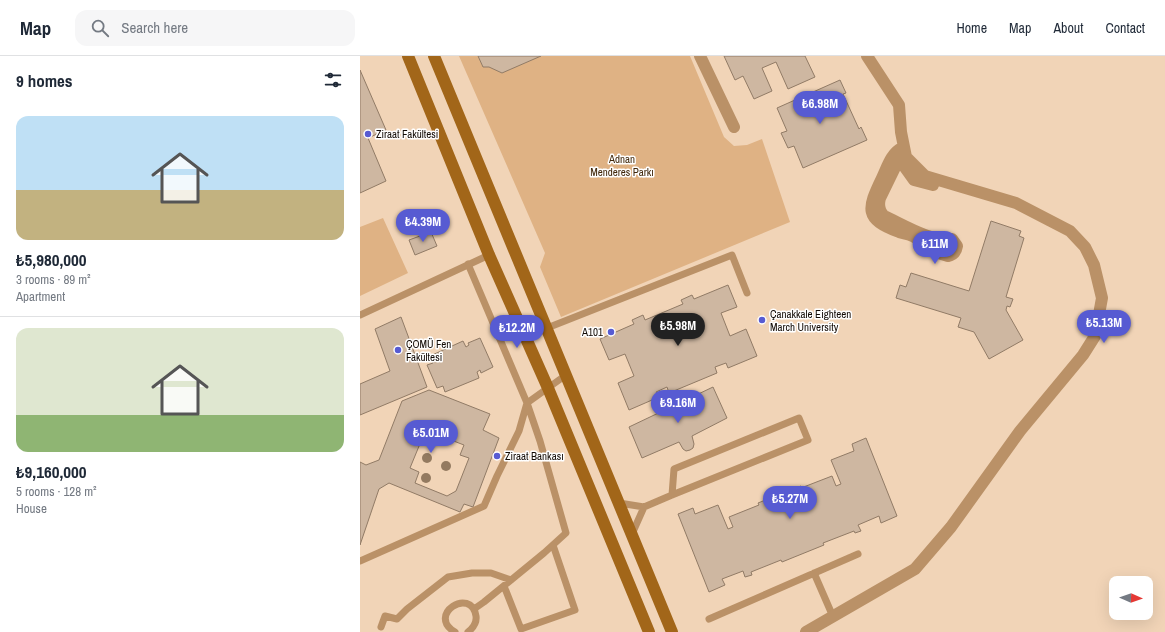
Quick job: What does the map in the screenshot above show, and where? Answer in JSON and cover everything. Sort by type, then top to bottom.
[{"type":"street","points":[[408,56],[489,255],[548,388],[649,632]]},
{"type":"street","points":[[434,56],[672,632]]},
{"type":"street","points":[[700,56],[734,128]]},
{"type":"street","points":[[797,632],[912,564],[948,524],[1017,430],[1080,353],[1091,334],[1098,297],[1089,266],[1081,249],[1067,234],[1011,208],[914,180],[902,153],[890,105],[858,56]]},
{"type":"street","points":[[867,56],[899,105],[902,153],[880,198],[878,205],[881,213],[884,216],[921,233],[942,239],[952,239],[957,246],[954,254],[950,256],[930,251],[916,238],[884,226],[871,212],[871,202],[890,160],[902,153]]},
{"type":"street","points":[[806,632],[915,569],[951,527],[1020,431],[1083,355],[1095,336],[1102,298],[1094,265],[1085,247],[1070,231],[1016,203],[925,176],[902,153]]},
{"type":"lane","points":[[360,315],[489,255]]},
{"type":"lane","points":[[546,328],[732,255],[747,293]]},
{"type":"lane","points":[[468,264],[527,403],[540,441],[566,533],[504,586],[474,609]]},
{"type":"lane","points":[[360,561],[484,506],[519,431],[527,403],[566,375]]},
{"type":"lane","points":[[619,503],[644,507],[808,440],[799,418],[674,469],[672,495]]},
{"type":"lane","points":[[632,534],[644,507]]},
{"type":"lane","points":[[504,586],[521,629],[575,610],[553,545]]},
{"type":"lane","points":[[709,620],[858,554]]},
{"type":"lane","points":[[381,627],[385,616],[397,619],[424,595],[448,577],[491,573],[511,580]]},
{"type":"lane","points":[[814,573],[831,612]]},
{"type":"lane","points":[[454,632],[446,623],[447,613],[453,606],[462,603],[474,609],[476,620],[475,625],[468,632]]},
{"type":"shaded area","name":"Çanakkale Eighteen March University","points":[[360,56],[1165,56],[1165,632],[360,632]]},
{"type":"green space","name":"Adnan Menderes Parkı","points":[[459,56],[690,56],[724,137],[734,146],[747,145],[762,139],[790,222],[561,317],[540,267],[545,253]]},
{"type":"green space","points":[[383,218],[408,273],[360,296],[360,227]]},
{"type":"building","points":[[478,56],[541,56],[502,73],[489,67],[483,67]]},
{"type":"building","points":[[724,56],[805,56],[815,77],[788,89],[776,62],[762,68],[772,91],[754,99],[743,76],[735,80]]},
{"type":"building","name":"Ziraat Fakültesi","points":[[360,70],[386,130],[368,138],[386,181],[360,193]]},
{"type":"building","points":[[840,80],[846,93],[843,94],[859,129],[861,127],[867,140],[803,168],[794,146],[788,148],[781,133],[787,131],[777,108]]},
{"type":"building","points":[[991,221],[1021,231],[1019,236],[1024,238],[1006,297],[1013,299],[1010,307],[1007,306],[1006,310],[1023,340],[989,359],[974,332],[958,327],[961,318],[896,298],[900,285],[906,287],[911,273],[969,291]]},
{"type":"building","points":[[431,232],[437,246],[415,255],[409,240]]},
{"type":"building","points":[[728,285],[737,307],[721,313],[730,336],[746,329],[757,356],[728,368],[726,363],[715,367],[717,373],[669,393],[667,387],[656,392],[659,397],[629,410],[618,383],[634,376],[625,354],[609,360],[600,339],[634,324],[632,320],[643,315],[645,320],[683,304],[681,300],[692,295],[694,299]]},
{"type":"building","name":"ÇOMÜ Fen Fakültesi","points":[[401,317],[427,387],[360,415],[360,384],[390,371],[375,329]]},
{"type":"building","points":[[480,338],[493,367],[481,373],[480,370],[477,372],[479,378],[445,392],[443,386],[437,388],[427,365],[433,363],[430,356],[463,341],[466,347],[469,345],[468,343]]},
{"type":"building","points":[[713,387],[727,418],[692,436],[694,444],[693,448],[690,450],[686,451],[683,449],[679,442],[642,458],[629,427]]},
{"type":"building","points":[[429,390],[490,414],[483,430],[499,438],[473,507],[464,504],[460,512],[389,483],[379,489],[360,545],[360,462],[366,465],[379,460],[402,401]],"holes":[[[430,432],[464,445],[460,455],[469,458],[456,491],[447,496],[415,483],[419,472],[410,468],[424,434]]]},
{"type":"building","points":[[866,438],[897,516],[881,523],[879,516],[858,525],[861,531],[855,533],[854,531],[823,543],[824,545],[782,562],[781,560],[751,572],[752,575],[745,577],[743,571],[722,579],[725,585],[709,592],[678,514],[693,508],[695,514],[718,505],[728,529],[733,527],[729,517],[759,505],[758,503],[801,486],[801,488],[832,476],[836,486],[841,484],[831,460],[854,451],[852,444]]},
{"type":"place","name":"Ziraat Fakültesi","points":[[368,134]]},
{"type":"place","name":"Çanakkale Eighteen March University","points":[[762,320]]},
{"type":"place","name":"A101","points":[[611,332]]},
{"type":"place","name":"ÇOMÜ Fen Fakültesi","points":[[398,350]]},
{"type":"place","name":"Ziraat Bankası","points":[[497,456]]}]
